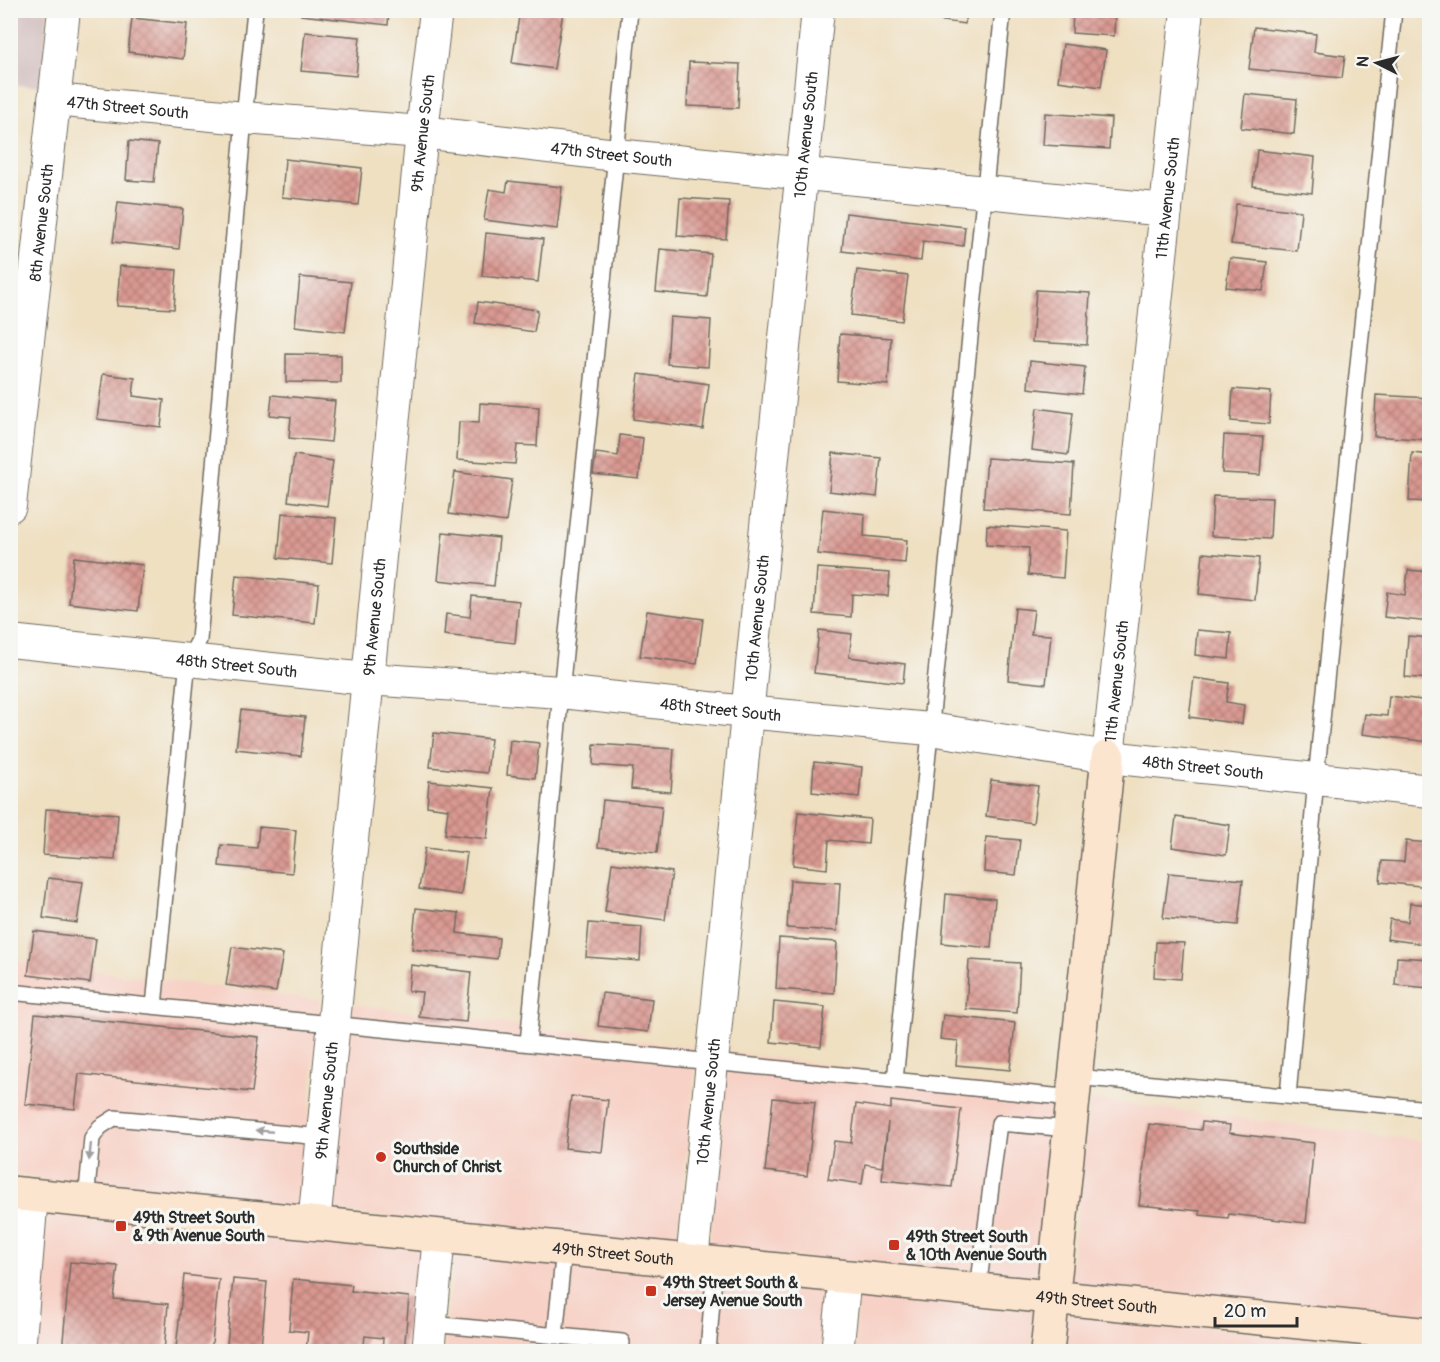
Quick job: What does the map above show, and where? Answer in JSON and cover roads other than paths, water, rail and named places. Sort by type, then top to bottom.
[{"type":"main road","name":"11th Avenue South","points":[[1047,1352],[1108,757]]},
{"type":"main road","name":"49th Street South","points":[[21,1194],[978,1290],[1384,1341],[1430,1335]]},
{"type":"street","name":"8th Avenue South","points":[[10,506],[64,10]]},
{"type":"street","name":"9th Avenue South","points":[[314,1224],[436,10]]},
{"type":"street","name":"10th Avenue South","points":[[703,1262],[712,1061],[818,10]]},
{"type":"street","name":"11th Avenue South","points":[[1108,757],[1187,10]]},
{"type":"street","name":"47th Street South","points":[[54,100],[422,132],[616,155],[1166,210]]},
{"type":"street","name":"48th Street South","points":[[10,641],[367,679],[561,692],[930,729],[1108,757],[1430,791]]},
{"type":"street","points":[[19,1352],[21,1194]]},
{"type":"street","points":[[430,1338],[439,1236]]},
{"type":"street","points":[[837,1352],[845,1276]]},
{"type":"lane","points":[[154,1006],[188,660],[199,640],[255,10]]},
{"type":"lane","points":[[528,1043],[630,10]]},
{"type":"lane","points":[[895,1080],[1003,10]]},
{"type":"lane","points":[[1288,1096],[1316,779],[1394,10]]},
{"type":"lane","points":[[10,992],[712,1061],[1073,1101],[1288,1096],[1430,1108]]},
{"type":"lane","points":[[978,1290],[999,1123],[1073,1101]]},
{"type":"lane","points":[[86,1201],[92,1138],[100,1127],[114,1118],[322,1137]]},
{"type":"lane","points":[[555,1336],[564,1249]]},
{"type":"lane","points":[[703,1262],[708,1352]]},
{"type":"lane","points":[[430,1338],[555,1336],[622,1342],[621,1352]]},
{"type":"place","name":"Southside Church of Christ","points":[[381,1157]]},
{"type":"place","name":"49th Street South & 9th Avenue South","points":[[121,1226]]},
{"type":"place","name":"49th Street South & 10th Avenue South","points":[[894,1245]]},
{"type":"place","name":"49th Street South & Jersey Avenue South","points":[[651,1291]]}]
